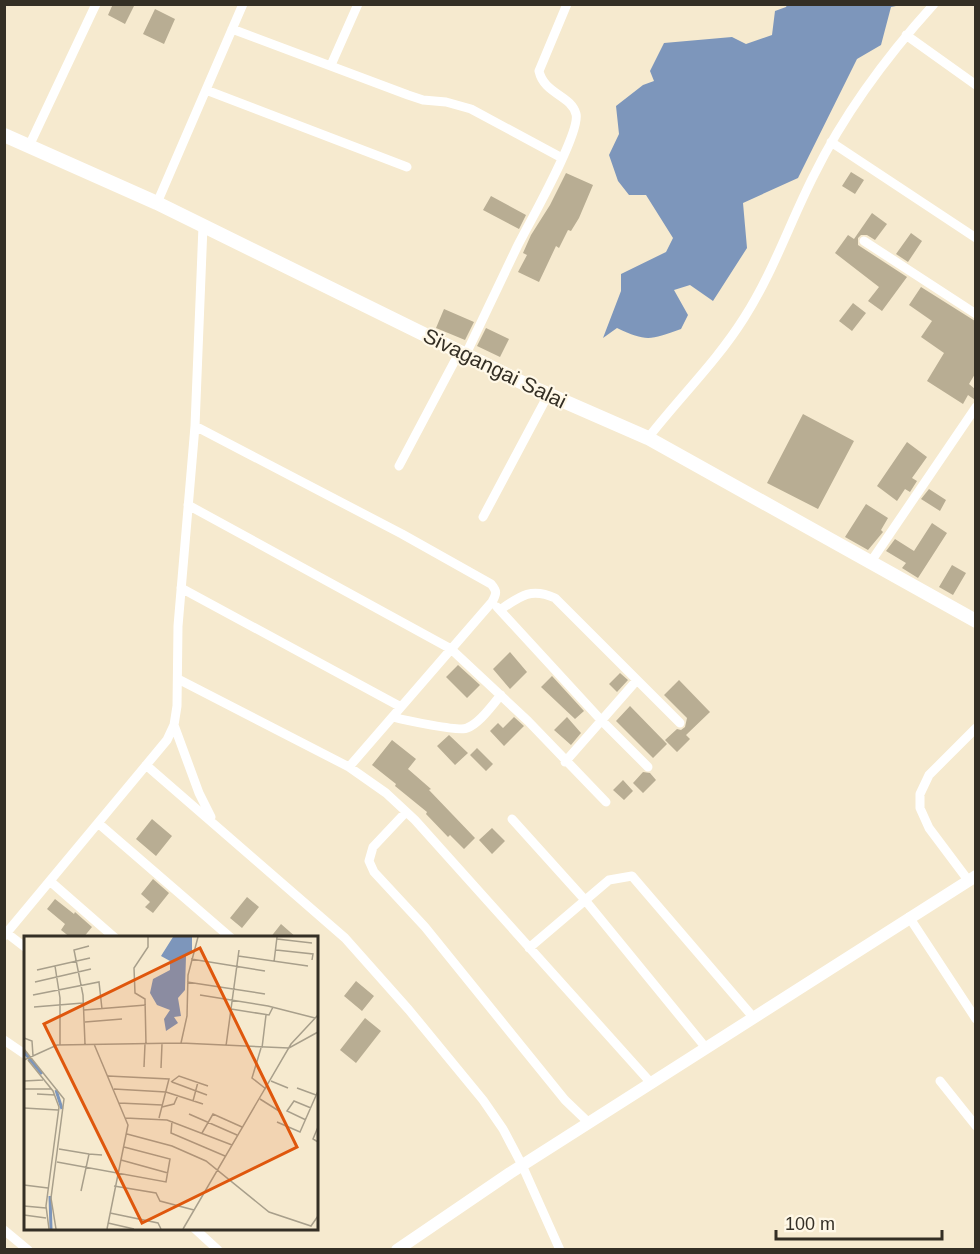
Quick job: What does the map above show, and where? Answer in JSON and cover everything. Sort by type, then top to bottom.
[{"type":"main road","name":"Sivagangai Salai","points":[[4,135],[157,203],[548,394],[648,438],[975,621]]},
{"type":"street","points":[[29,146],[96,4]]},
{"type":"street","points":[[157,203],[243,4]]},
{"type":"street","points":[[332,65],[358,4]]},
{"type":"street","points":[[399,466],[463,353],[562,158],[576,124],[577,116],[573,108],[545,85],[541,80],[539,70],[567,4]]},
{"type":"street","points":[[648,438],[722,350],[745,316],[831,142],[850,110],[906,35],[934,4]]},
{"type":"street","points":[[232,28],[408,95],[471,109],[562,158]]},
{"type":"street","points":[[906,35],[975,85]]},
{"type":"street","points":[[206,90],[407,167]]},
{"type":"street","points":[[831,142],[975,238]]},
{"type":"street","points":[[24,947],[5,933],[51,882],[167,740],[174,725],[177,705],[178,626],[195,426],[203,226]]},
{"type":"street","points":[[864,241],[975,314]]},
{"type":"street","points":[[483,517],[548,394]]},
{"type":"street","points":[[870,563],[975,407]]},
{"type":"street","points":[[195,426],[402,534],[491,584],[496,590],[492,602],[349,767]]},
{"type":"street","points":[[188,505],[451,649],[501,695],[606,802]]},
{"type":"street","points":[[181,588],[401,707]]},
{"type":"street","points":[[500,610],[522,595],[543,593],[555,598],[680,723]]},
{"type":"street","points":[[492,602],[601,720],[648,766]]},
{"type":"street","points":[[178,679],[349,767],[386,793],[406,812],[651,1083]]},
{"type":"street","points":[[565,762],[637,680]]},
{"type":"street","points":[[393,717],[460,730],[472,725],[501,695]]},
{"type":"street","points":[[174,725],[199,793],[214,823]]},
{"type":"street","points":[[397,1250],[522,1165],[972,878],[929,828],[920,807],[920,794],[929,775],[975,728]]},
{"type":"street","points":[[146,765],[345,938],[370,964],[483,1100],[503,1129],[522,1165],[560,1250]]},
{"type":"street","points":[[406,812],[369,854],[369,861],[375,872],[425,927],[565,1100],[589,1123]]},
{"type":"street","points":[[512,819],[585,900],[706,1048]]},
{"type":"street","points":[[98,823],[229,936]]},
{"type":"street","points":[[529,948],[609,880],[632,876],[753,1017]]},
{"type":"street","points":[[51,882],[114,936]]},
{"type":"street","points":[[909,917],[975,1019]]},
{"type":"street","points":[[4,1040],[24,1054]]},
{"type":"street","points":[[940,1081],[975,1126]]},
{"type":"street","points":[[4,1230],[28,1250]]},
{"type":"street","points":[[196,1230],[218,1250]]},
{"type":"water","points":[[787,5],[901,5],[891,7],[881,45],[857,59],[798,178],[743,203],[747,248],[713,301],[690,285],[674,290],[688,315],[681,329],[649,338],[635,336],[617,328],[603,338],[621,291],[621,274],[666,252],[673,238],[646,195],[629,195],[618,181],[609,155],[619,134],[616,106],[643,85],[654,81],[650,71],[664,43],[732,37],[746,44],[772,35],[775,11]]},
{"type":"building","points":[[113,4],[135,4],[125,24],[108,15]]},
{"type":"building","points":[[155,9],[175,19],[164,44],[143,34]]},
{"type":"building","points":[[851,172],[864,180],[855,194],[842,186]]},
{"type":"building","points":[[566,173],[593,185],[579,218],[571,231],[568,230],[559,248],[556,246],[539,282],[518,272],[527,255],[523,253],[531,235]]},
{"type":"building","points":[[491,196],[526,215],[519,229],[483,210]]},
{"type":"building","points":[[872,213],[887,224],[875,240],[867,235],[861,235],[858,238],[858,245],[907,277],[882,311],[868,301],[879,287],[835,253],[848,235],[854,239]]},
{"type":"building","points":[[911,233],[922,241],[908,262],[896,254]]},
{"type":"building","points":[[921,287],[975,321],[975,374],[969,384],[975,389],[975,400],[968,395],[963,404],[927,381],[944,353],[921,337],[932,321],[909,305]]},
{"type":"building","points":[[853,303],[866,313],[852,331],[839,321]]},
{"type":"building","points":[[444,309],[474,322],[465,340],[436,328]]},
{"type":"building","points":[[486,328],[509,339],[500,357],[477,346]]},
{"type":"building","points":[[803,414],[854,441],[818,509],[767,483]]},
{"type":"building","points":[[907,442],[927,457],[912,478],[917,481],[910,492],[905,489],[897,501],[877,486]]},
{"type":"building","points":[[929,489],[946,500],[940,511],[921,499]]},
{"type":"building","points":[[866,504],[888,518],[881,530],[883,532],[868,550],[845,537]]},
{"type":"building","points":[[932,523],[947,533],[918,578],[902,568],[906,563],[886,551],[895,539],[914,551]]},
{"type":"building","points":[[952,565],[966,573],[953,595],[939,587]]},
{"type":"building","points":[[510,652],[527,672],[510,689],[493,669]]},
{"type":"building","points":[[458,665],[480,685],[467,698],[446,677]]},
{"type":"building","points":[[620,673],[628,680],[617,692],[609,684]]},
{"type":"building","points":[[552,676],[584,711],[575,719],[541,687]]},
{"type":"building","points":[[679,680],[710,712],[686,735],[690,739],[677,752],[665,740],[677,729],[681,730],[685,727],[687,718],[664,695]]},
{"type":"building","points":[[630,706],[667,744],[653,758],[616,721]]},
{"type":"building","points":[[514,717],[524,726],[504,746],[490,731],[498,723],[503,728]]},
{"type":"building","points":[[567,717],[581,733],[571,745],[554,730]]},
{"type":"building","points":[[449,735],[468,753],[455,765],[437,746]]},
{"type":"building","points":[[392,740],[416,759],[408,769],[431,789],[429,790],[475,838],[464,849],[450,835],[448,837],[426,814],[427,812],[372,765]]},
{"type":"building","points":[[477,748],[493,764],[486,771],[470,755]]},
{"type":"building","points":[[643,772],[650,773],[656,780],[643,793],[633,783]]},
{"type":"building","points":[[623,780],[633,791],[624,800],[613,790]]},
{"type":"building","points":[[152,819],[172,836],[156,856],[136,839]]},
{"type":"building","points":[[492,828],[505,841],[492,854],[479,840]]},
{"type":"building","points":[[153,879],[169,893],[153,913],[145,907],[150,902],[141,894]]},
{"type":"building","points":[[247,897],[259,907],[242,928],[230,918]]},
{"type":"building","points":[[55,899],[92,927],[85,936],[68,936],[61,930],[65,924],[47,909]]},
{"type":"building","points":[[281,924],[295,936],[272,936]]},
{"type":"building","points":[[356,981],[374,996],[362,1011],[344,996]]},
{"type":"building","points":[[365,1018],[381,1031],[356,1063],[340,1050]]}]
